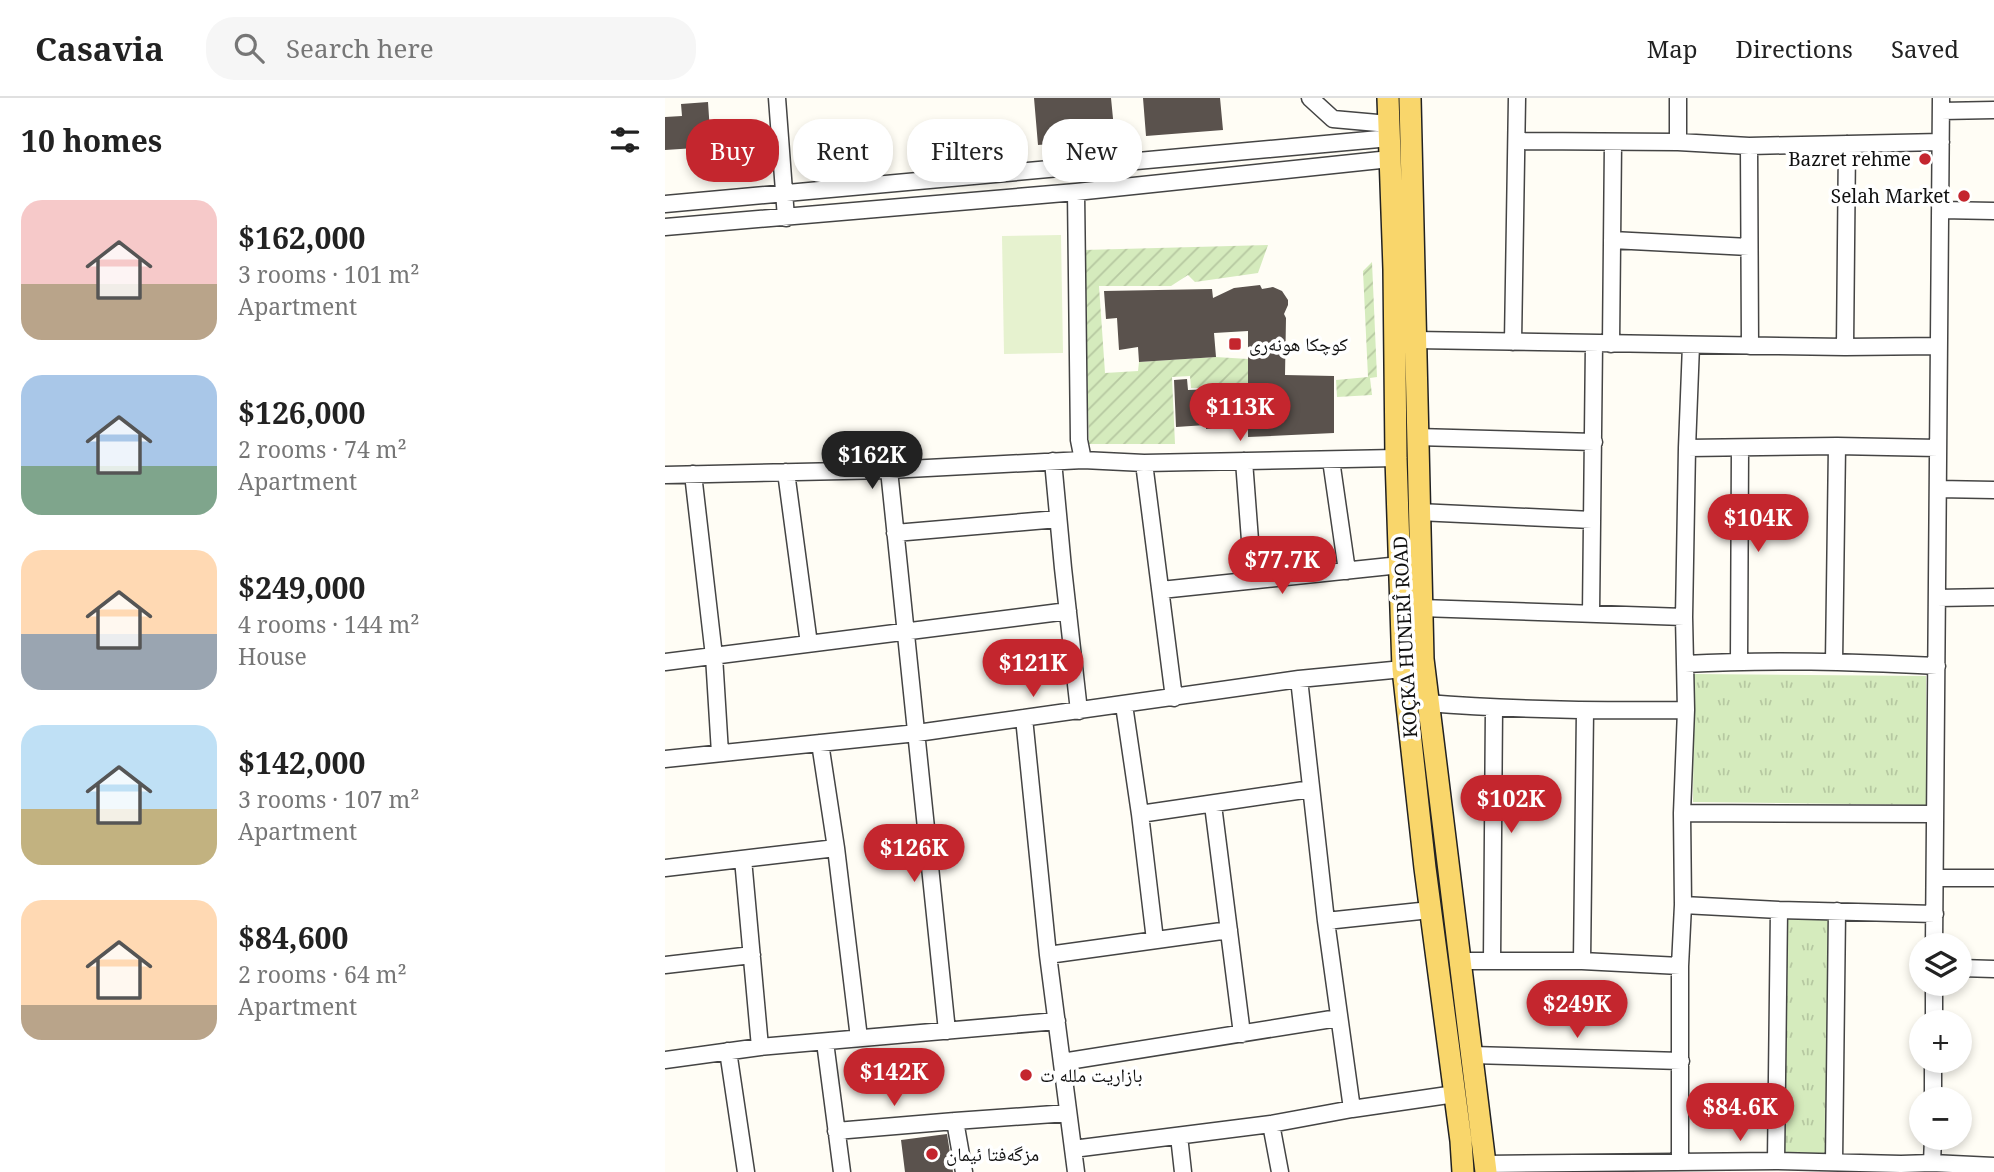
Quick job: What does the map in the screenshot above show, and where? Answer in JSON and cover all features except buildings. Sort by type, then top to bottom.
[{"type":"main road","name":"KOÇKA HUNERÎ ROAD","points":[[1388,98],[1403,669],[1463,1172]]},
{"type":"main road","points":[[1410,98],[1418,512],[1427,703],[1485,1168]]},
{"type":"main road","points":[[1425,867],[1449,864]]},
{"type":"street","points":[[777,98],[786,218]]},
{"type":"street","points":[[1310,98],[1333,119],[1389,141]]},
{"type":"street","points":[[1513,342],[1517,98]]},
{"type":"street","points":[[1678,98],[1678,142]]},
{"type":"street","points":[[1934,933],[1941,105],[1994,110]]},
{"type":"street","points":[[665,204],[1389,141]]},
{"type":"street","points":[[665,227],[1176,181],[1389,141]]},
{"type":"street","points":[[1517,141],[1678,142],[1749,146],[1941,142]]},
{"type":"street","points":[[1591,614],[1594,442],[1612,240],[1613,143]]},
{"type":"street","points":[[1845,348],[1847,144]]},
{"type":"street","points":[[1749,146],[1750,346]]},
{"type":"street","points":[[1175,158],[1176,181]]},
{"type":"street","points":[[1076,192],[1079,440],[1083,460]]},
{"type":"street","points":[[1941,210],[1994,211]]},
{"type":"street","points":[[1612,240],[1749,247]]},
{"type":"street","points":[[1415,340],[1845,348],[1939,346]]},
{"type":"street","points":[[1680,1163],[1682,813],[1686,710],[1684,617],[1691,345]]},
{"type":"street","points":[[1417,437],[1594,442]]},
{"type":"street","points":[[1834,662],[1837,446]]},
{"type":"street","points":[[1687,448],[1938,448]]},
{"type":"street","points":[[1739,661],[1740,448]]},
{"type":"street","points":[[665,475],[888,470],[1083,460],[1144,463],[1396,458]]},
{"type":"street","points":[[1331,460],[1347,570]]},
{"type":"street","points":[[1053,461],[1079,711]]},
{"type":"street","points":[[1244,461],[1253,580]]},
{"type":"street","points":[[1144,463],[1174,698]]},
{"type":"street","points":[[888,470],[947,1031]]},
{"type":"street","points":[[786,472],[809,644]]},
{"type":"street","points":[[693,474],[715,656],[720,753]]},
{"type":"street","points":[[1938,489],[1994,490]]},
{"type":"street","points":[[1418,512],[1592,520]]},
{"type":"street","points":[[895,533],[1058,519]]},
{"type":"street","points":[[1161,590],[1400,565]]},
{"type":"street","points":[[1937,597],[1994,597]]},
{"type":"street","points":[[1421,608],[1684,617]]},
{"type":"street","points":[[665,662],[1067,611]]},
{"type":"street","points":[[1685,664],[1739,661],[1937,666]]},
{"type":"street","points":[[665,759],[917,733],[1299,679],[1403,669]]},
{"type":"street","points":[[1299,679],[1338,1018],[1352,1109]]},
{"type":"street","points":[[1427,703],[1585,712],[1686,710]]},
{"type":"street","points":[[1123,705],[1140,814],[1155,940]]},
{"type":"street","points":[[1492,961],[1494,708]]},
{"type":"street","points":[[1581,961],[1585,712]]},
{"type":"street","points":[[1024,718],[1048,955],[1076,1172]]},
{"type":"street","points":[[820,743],[836,848],[859,1038]]},
{"type":"street","points":[[1140,814],[1311,789]]},
{"type":"street","points":[[1213,805],[1242,1034]]},
{"type":"street","points":[[1682,813],[1935,814]]},
{"type":"street","points":[[665,868],[836,848]]},
{"type":"street","points":[[743,859],[760,1047]]},
{"type":"street","points":[[1935,878],[1994,877]]},
{"type":"street","points":[[1683,905],[1935,914]]},
{"type":"street","points":[[1326,920],[1430,910]]},
{"type":"street","points":[[1776,1161],[1779,910]]},
{"type":"street","points":[[1834,1162],[1837,911]]},
{"type":"street","points":[[1048,955],[1229,930]]},
{"type":"street","points":[[665,965],[752,954]]},
{"type":"street","points":[[1460,961],[1581,961],[1680,967]]},
{"type":"street","points":[[1972,968],[1994,969]]},
{"type":"street","points":[[1062,1062],[1338,1018]]},
{"type":"street","points":[[665,1060],[760,1047],[1057,1021]]},
{"type":"street","points":[[825,1042],[842,1172]]},
{"type":"street","points":[[728,1051],[746,1172]]},
{"type":"street","points":[[1472,1055],[1681,1061]]},
{"type":"street","points":[[1073,1149],[1271,1124],[1455,1094]]},
{"type":"street","points":[[836,1131],[1068,1113]]},
{"type":"street","points":[[955,1121],[964,1172]]},
{"type":"street","points":[[1271,1124],[1280,1172]]},
{"type":"street","points":[[1178,1136],[1183,1172]]},
{"type":"street","points":[[1932,1163],[1933,1150]]},
{"type":"street","points":[[1485,1168],[1680,1163],[1735,1167],[1776,1161],[1834,1162],[1901,1168],[1932,1163],[1994,1166]]},
{"type":"green space","points":[[1061,235],[1063,353],[1004,354],[1002,236]]},
{"type":"green space","points":[[1268,245],[1258,273],[1195,282],[1188,275],[1171,286],[1099,286],[1105,373],[1138,371],[1139,362],[1216,357],[1248,359],[1248,387],[1191,388],[1190,376],[1172,377],[1175,444],[1089,444],[1084,250]]},
{"type":"green space","points":[[1372,262],[1377,377],[1370,378],[1372,395],[1337,397],[1336,380],[1368,377],[1363,271]]},
{"type":"green space","points":[[1694,674],[1926,676],[1926,805],[1693,802]]},
{"type":"green space","points":[[1785,918],[1831,919],[1827,1154],[1781,1154]]},
{"type":"place","name":"Bazret rehme","points":[[1925,159]]},
{"type":"place","name":"Selah Market","points":[[1964,196]]},
{"type":"place","name":"كوچكا هونەری","points":[[1235,344]]},
{"type":"place","name":"بازاريت ملله ت","points":[[1026,1075]]},
{"type":"place","name":"مزگەفتا ئيمان","points":[[932,1154]]}]
